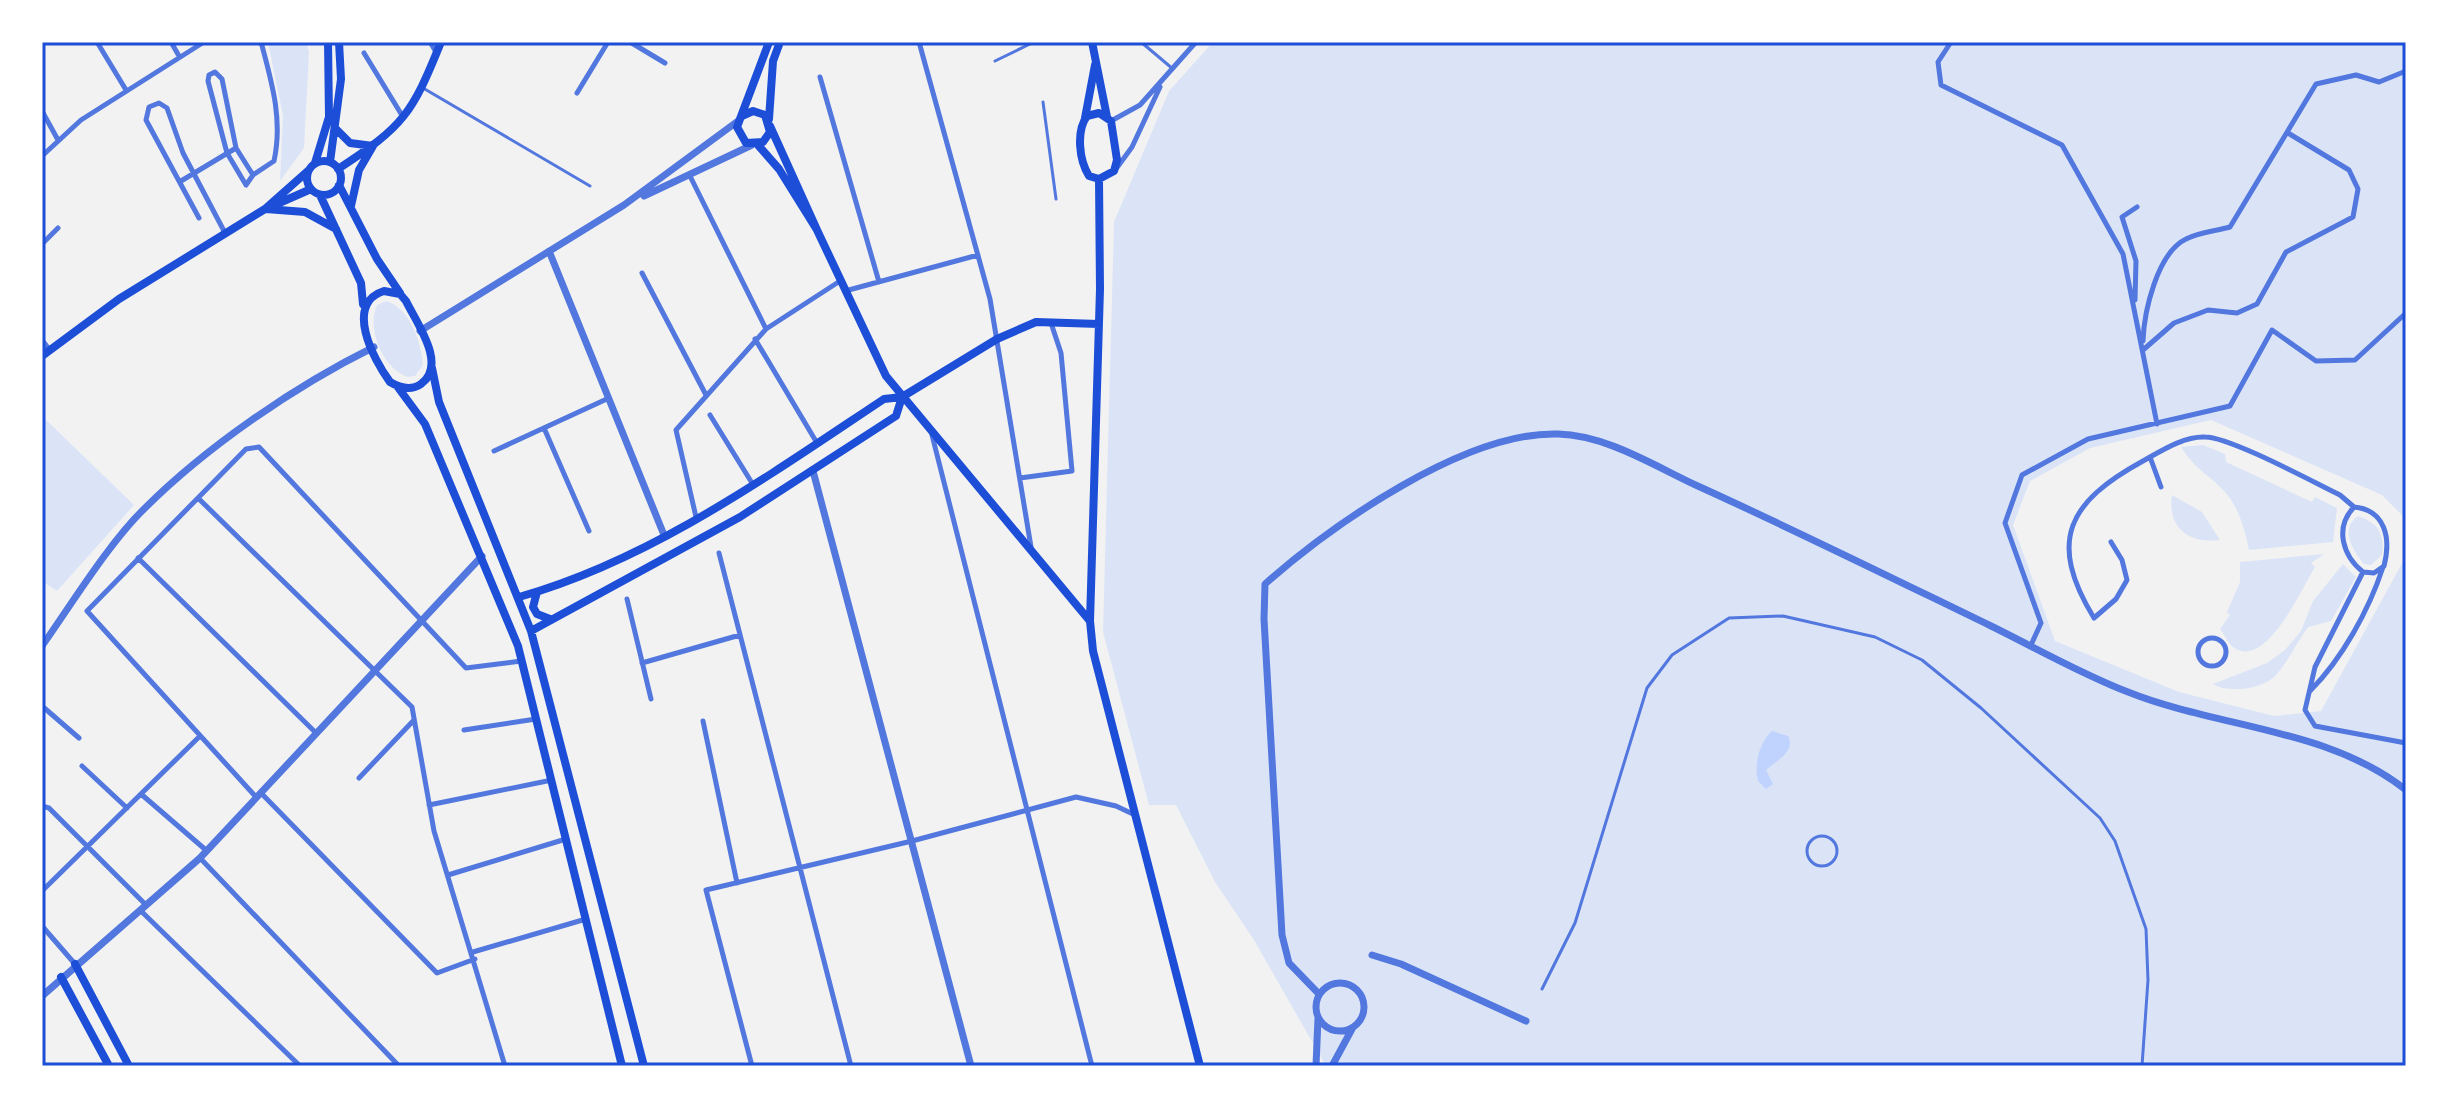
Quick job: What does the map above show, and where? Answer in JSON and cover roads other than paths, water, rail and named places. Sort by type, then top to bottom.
[{"type":"main road","points":[[328,42],[332,129],[330,162]]},
{"type":"main road","points":[[265,209],[312,167],[332,129],[341,79],[339,42]]},
{"type":"main road","points":[[338,169],[373,146],[404,118],[423,88],[441,42]]},
{"type":"main road","points":[[769,42],[740,119],[741,139],[755,145],[779,169],[817,230]]},
{"type":"main road","points":[[755,145],[768,138],[773,61],[780,42]]},
{"type":"main road","points":[[1092,42],[1096,60],[1109,119],[1117,160],[1114,171],[1099,179],[1089,176],[1084,166],[1079,131],[1085,118],[1096,60]]},
{"type":"main road","points":[[740,119],[759,112],[769,123],[844,291],[886,376],[1090,621]]},
{"type":"main road","points":[[1085,118],[1093,114],[1109,119]]},
{"type":"main road","points":[[332,129],[350,143],[373,146]]},
{"type":"main road","points":[[351,206],[359,170],[373,146]]},
{"type":"main road","points":[[312,167],[330,162]]},
{"type":"main road","points":[[330,162],[338,169],[339,185],[384,272],[420,331],[439,402],[531,631],[644,1066]]},
{"type":"main road","points":[[311,189],[312,167]]},
{"type":"main road","points":[[1099,179],[1099,324],[1090,621],[1093,651],[1200,1066]]},
{"type":"main road","points":[[320,195],[333,192],[339,185]]},
{"type":"main road","points":[[311,189],[320,195],[361,283],[363,323],[385,375],[419,412],[482,556],[521,661],[622,1062],[641,1054]]},
{"type":"main road","points":[[45,352],[224,231],[311,189]]},
{"type":"main road","points":[[265,209],[305,212],[336,229]]},
{"type":"main road","points":[[363,307],[376,293],[400,294]]},
{"type":"main road","points":[[519,597],[591,572],[664,535],[884,399],[902,397],[997,339],[1036,322],[1099,324]]},
{"type":"main road","points":[[397,386],[406,388],[423,383],[432,368]]},
{"type":"main road","points":[[531,631],[740,517],[813,471],[896,416],[902,397]]},
{"type":"main road","points":[[537,592],[533,607],[544,619],[553,619]]},
{"type":"main road","points":[[75,964],[129,1066]]},
{"type":"main road","points":[[61,977],[109,1066]]},
{"type":"street","points":[[97,42],[126,90]]},
{"type":"street","points":[[171,42],[179,56]]},
{"type":"street","points":[[42,156],[81,120],[204,42]]},
{"type":"street","points":[[253,175],[236,148],[222,79],[215,72],[209,75],[208,81],[227,153],[244,185],[274,161],[280,134],[261,42]]},
{"type":"street","points":[[430,42],[436,52]]},
{"type":"street","points":[[577,93],[608,42]]},
{"type":"street","points":[[630,42],[665,63]]},
{"type":"street","points":[[919,42],[978,255],[997,339],[1032,552]]},
{"type":"street","points":[[1109,119],[1140,105],[1196,42]]},
{"type":"street","points":[[1951,42],[1938,62],[1941,85],[2062,145],[2123,254],[2157,424]]},
{"type":"street","points":[[364,53],[404,118]]},
{"type":"street","points":[[2142,350],[2144,321],[2157,273],[2184,239],[2230,227],[2316,84],[2356,75],[2379,82],[2406,71]]},
{"type":"street","points":[[820,77],[879,282]]},
{"type":"street","points":[[1114,171],[1132,147],[1162,82]]},
{"type":"street","points":[[199,218],[146,120],[149,107],[159,103],[167,108],[193,173],[224,231]]},
{"type":"street","points":[[42,111],[58,140]]},
{"type":"street","points":[[420,331],[624,205],[740,119]]},
{"type":"street","points":[[2142,350],[2174,323],[2208,310],[2237,313],[2257,304],[2286,252],[2353,217],[2358,189],[2349,170],[2288,133]]},
{"type":"street","points":[[624,205],[755,145]]},
{"type":"street","points":[[181,181],[236,148]]},
{"type":"street","points":[[689,174],[766,329]]},
{"type":"street","points":[[2135,312],[2136,261],[2122,217],[2137,207]]},
{"type":"street","points":[[42,244],[58,228]]},
{"type":"street","points":[[549,251],[664,535]]},
{"type":"street","points":[[844,291],[978,255]]},
{"type":"street","points":[[642,273],[706,395]]},
{"type":"street","points":[[696,517],[676,430],[766,329],[840,281]]},
{"type":"street","points":[[2031,645],[2041,623],[2005,523],[2022,475],[2088,439],[2230,406],[2272,330],[2316,361],[2355,360],[2406,313]]},
{"type":"street","points":[[1020,478],[1072,471],[1061,353],[1051,322]]},
{"type":"street","points":[[755,339],[817,443]]},
{"type":"street","points":[[42,340],[45,352]]},
{"type":"street","points":[[42,646],[142,510],[217,447],[302,389],[374,347]]},
{"type":"street","points":[[494,451],[609,398]]},
{"type":"street","points":[[710,415],[752,483]]},
{"type":"street","points":[[544,428],[589,531]]},
{"type":"street","points":[[932,433],[1025,812],[1092,1066]]},
{"type":"street","points":[[1319,994],[1289,963],[1282,935],[1264,619],[1265,584],[1295,557],[1424,472],[1517,435],[1561,434],[1603,443],[1780,523],[2126,692],[2190,713],[2347,753],[2382,770],[2406,790]]},
{"type":"street","points":[[2111,542],[2122,560],[2127,580],[2116,599],[2094,618],[2075,588],[2069,551],[2072,522],[2097,488],[2190,438],[2216,438],[2340,495],[2354,507],[2365,508],[2377,516],[2386,531],[2388,549],[2376,588],[2326,674],[2309,692]]},
{"type":"street","points":[[521,661],[466,668],[259,447],[246,449],[87,611],[200,736],[437,973],[474,956],[586,919]]},
{"type":"street","points":[[2150,457],[2161,487]]},
{"type":"street","points":[[813,471],[971,1066]]},
{"type":"street","points":[[198,498],[412,707],[429,805],[505,1066]]},
{"type":"street","points":[[2354,507],[2345,517],[2343,535],[2346,553],[2363,572],[2374,573],[2384,566]]},
{"type":"street","points":[[719,553],[851,1066]]},
{"type":"street","points":[[42,996],[207,851],[482,556]]},
{"type":"street","points":[[138,558],[315,732]]},
{"type":"street","points":[[2363,572],[2315,667],[2305,710],[2315,726],[2406,743]]},
{"type":"street","points":[[627,599],[651,699]]},
{"type":"street","points":[[642,663],[740,635]]},
{"type":"street","points":[[2213,638],[2225,647],[2226,655],[2215,666],[2200,660],[2198,652],[2205,640],[2213,638]]},
{"type":"street","points":[[42,706],[79,738]]},
{"type":"street","points":[[464,730],[537,719]]},
{"type":"street","points":[[359,778],[414,720]]},
{"type":"street","points":[[703,721],[737,883]]},
{"type":"street","points":[[42,891],[200,736]]},
{"type":"street","points":[[82,766],[127,808]]},
{"type":"street","points":[[429,805],[552,780]]},
{"type":"street","points":[[141,794],[207,851]]},
{"type":"street","points":[[752,1066],[706,890],[912,841],[1076,797],[1135,815]]},
{"type":"street","points":[[42,806],[49,808],[88,846],[143,907],[300,1066]]},
{"type":"street","points":[[448,875],[566,839]]},
{"type":"street","points":[[200,858],[399,1066]]},
{"type":"street","points":[[42,926],[75,964]]},
{"type":"street","points":[[1372,955],[1401,964],[1526,1021]]},
{"type":"street","points":[[1316,1066],[1316,1002],[1319,994],[1338,983],[1358,990],[1364,1011],[1332,1066]]},
{"type":"street","points":[[1318,1018],[1329,1029],[1352,1029]]},
{"type":"lane","points":[[995,61],[1034,42]]},
{"type":"lane","points":[[1141,42],[1173,69]]},
{"type":"lane","points":[[423,88],[590,186]]},
{"type":"lane","points":[[1043,102],[1056,199]]},
{"type":"lane","points":[[1542,989],[1575,923],[1647,688],[1672,655],[1729,618],[1783,616],[1875,637],[1922,660],[1981,708],[2100,818],[2115,841],[2146,929],[2148,980],[2142,1066]]},
{"type":"lane","points":[[1825,836],[1836,846],[1837,856],[1831,864],[1821,867],[1809,859],[1807,849],[1811,840],[1825,836]]},
{"type":"water","points":[[1772,731],[1788,736],[1790,742],[1784,755],[1766,770],[1773,784],[1766,789],[1758,781],[1757,761],[1764,741]]}]
